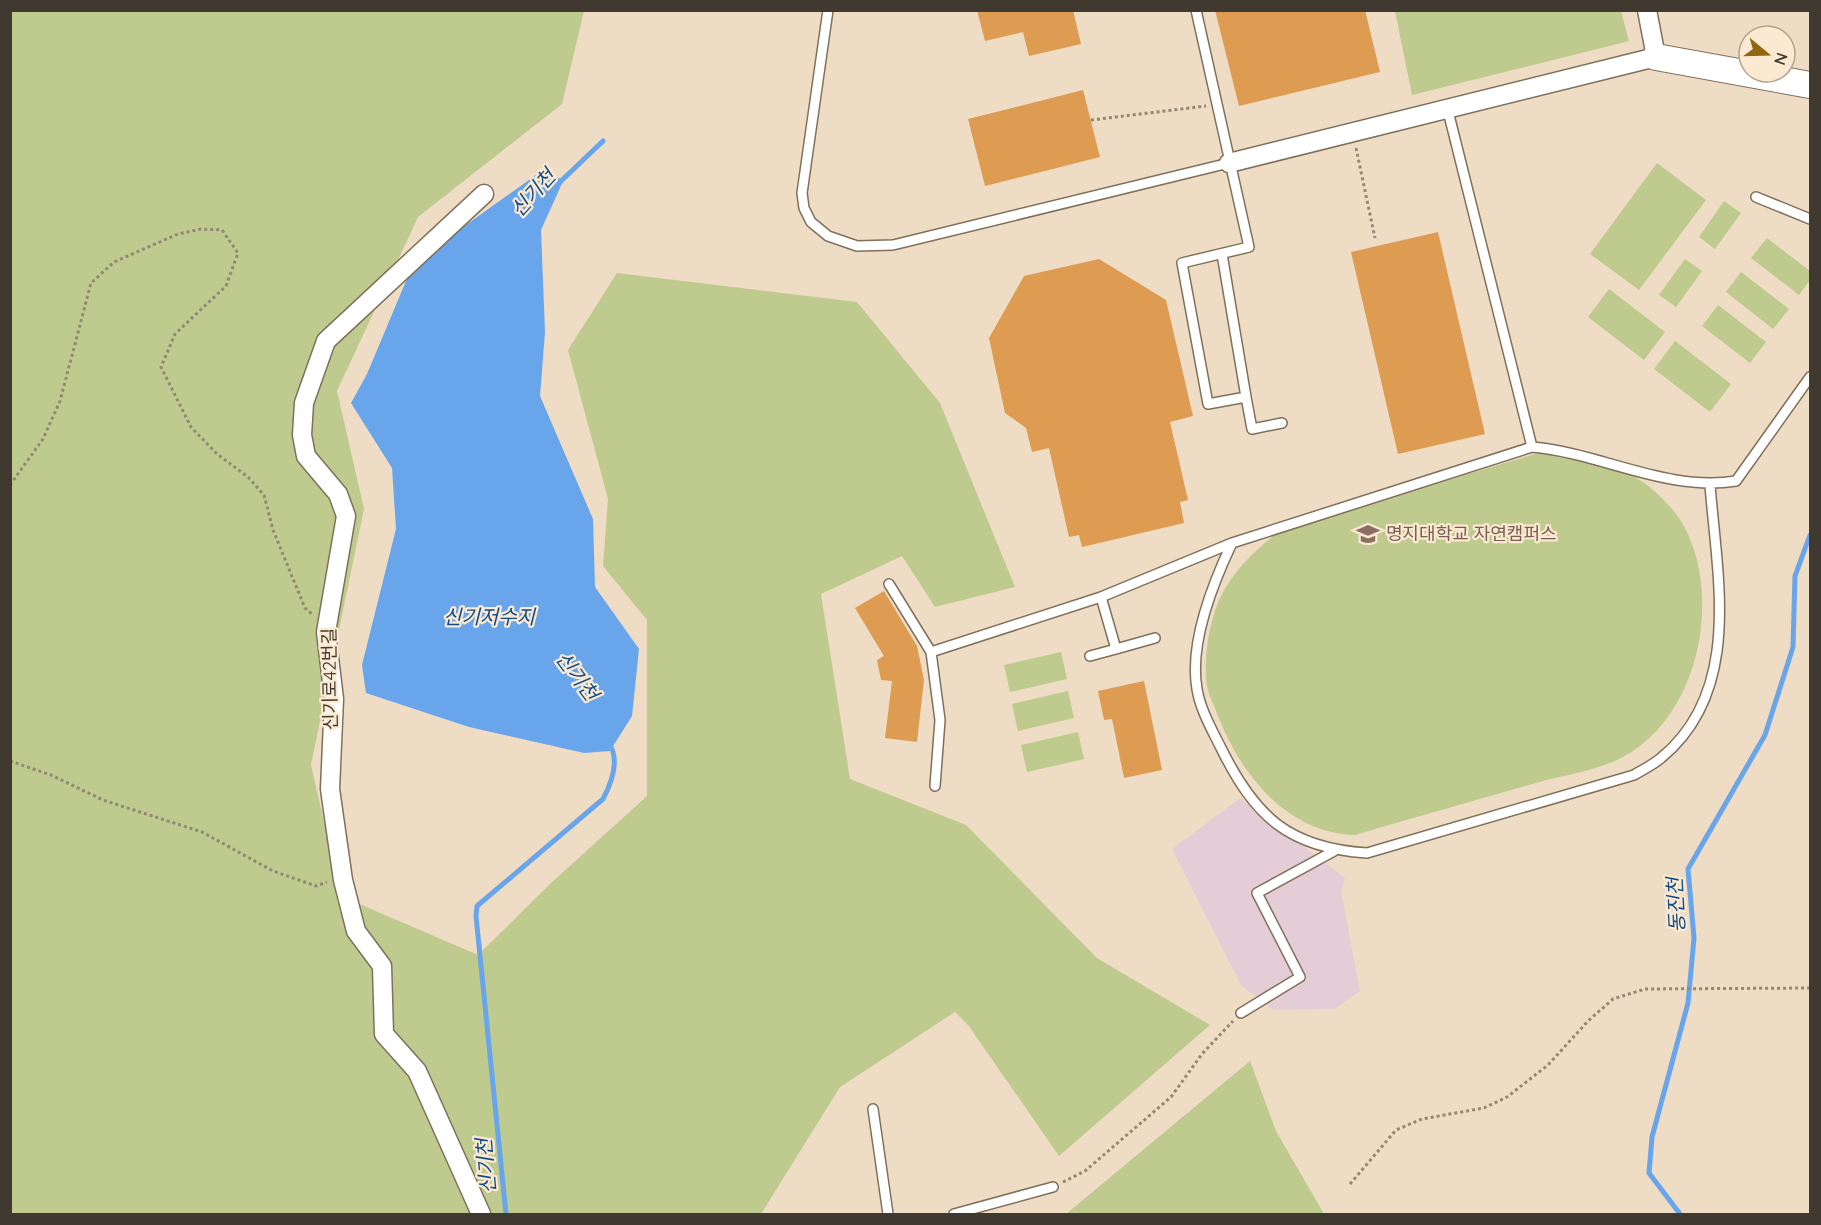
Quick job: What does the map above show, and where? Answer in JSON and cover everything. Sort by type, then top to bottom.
[{"type":"main road","points":[[1656,57],[1810,85]]},
{"type":"street","points":[[1229,163],[1447,107],[1656,57],[1647,10]]},
{"type":"street","name":"신기로42번길","points":[[481,1215],[417,1071],[384,1034],[382,966],[356,931],[343,880],[330,789],[334,699],[327,627],[346,516],[338,494],[306,456],[302,435],[304,403],[326,340],[484,194]]},
{"type":"lane","points":[[828,10],[802,193],[811,222],[828,236],[857,246],[893,245],[1229,163]]},
{"type":"lane","points":[[1196,10],[1249,247],[1182,263],[1208,404],[1246,397]]},
{"type":"lane","points":[[1447,107],[1532,447]]},
{"type":"lane","points":[[1756,197],[1810,219]]},
{"type":"lane","points":[[1222,254],[1252,429],[1282,423]]},
{"type":"lane","points":[[931,652],[1101,597],[1232,543],[1532,447],[1564,450],[1647,474],[1710,485],[1736,481],[1810,378]]},
{"type":"lane","points":[[1232,543],[1211,588],[1198,643],[1196,688],[1211,728],[1231,769],[1255,804],[1274,824],[1301,840],[1334,851],[1367,853],[1634,775],[1661,759],[1680,739],[1697,715],[1714,677],[1719,642],[1719,601],[1710,485]]},
{"type":"lane","points":[[889,584],[931,652],[940,720],[935,786]]},
{"type":"lane","points":[[1101,597],[1116,649]]},
{"type":"lane","points":[[1090,656],[1155,638]]},
{"type":"lane","points":[[1241,1013],[1300,977],[1257,893],[1334,851]]},
{"type":"lane","points":[[873,1109],[888,1215]]},
{"type":"lane","points":[[954,1215],[1053,1187]]},
{"type":"path","points":[[1091,120],[1216,105]]},
{"type":"path","points":[[1352,132],[1375,238]]},
{"type":"path","points":[[10,485],[43,439],[60,401],[91,283],[114,262],[178,234],[201,229],[222,230],[238,253],[226,286],[175,334],[161,367],[191,428],[216,454],[248,477],[264,495],[273,530],[304,608],[327,627]]},
{"type":"path","points":[[10,761],[43,772],[103,800],[202,832],[273,871],[316,886],[327,882],[336,874],[343,880]]},
{"type":"path","points":[[1350,1184],[1396,1130],[1422,1119],[1484,1108],[1507,1097],[1548,1065],[1588,1021],[1613,999],[1645,989],[1810,988]]},
{"type":"path","points":[[1053,1187],[1085,1171],[1128,1131],[1171,1097],[1202,1054],[1241,1013]]},
{"type":"shaded area","points":[[1240,798],[1345,878],[1341,891],[1360,991],[1335,1009],[1273,1010],[1241,985],[1172,849]]},
{"type":"green space","points":[[10,11],[584,11],[562,104],[418,217],[337,391],[364,509],[311,765],[341,896],[478,955],[551,883],[647,796],[647,620],[603,566],[608,499],[568,350],[617,273],[857,302],[940,403],[1015,587],[935,607],[902,556],[821,594],[850,779],[966,825],[1097,958],[1210,1025],[1059,1156],[968,1025],[955,1012],[840,1087],[761,1214],[11,1214]]},
{"type":"green space","points":[[1395,11],[1621,11],[1629,41],[1412,95]]},
{"type":"green space","points":[[1657,163],[1706,200],[1639,290],[1590,254]]},
{"type":"green space","points":[[1724,201],[1741,213],[1715,249],[1699,237]]},
{"type":"green space","points":[[1767,238],[1810,271],[1810,280],[1799,295],[1751,258]]},
{"type":"green space","points":[[1685,259],[1702,271],[1676,307],[1659,295]]},
{"type":"green space","points":[[1741,272],[1789,309],[1773,329],[1726,292]]},
{"type":"green space","points":[[1609,289],[1665,332],[1644,360],[1588,317]]},
{"type":"green space","points":[[1718,305],[1766,342],[1750,363],[1702,326]]},
{"type":"green space","points":[[1675,341],[1731,384],[1710,412],[1654,369]]},
{"type":"green space","points":[[1545,451],[1628,473],[1651,488],[1667,504],[1688,534],[1698,563],[1702,595],[1701,627],[1695,659],[1684,689],[1668,717],[1647,740],[1621,758],[1604,765],[1355,835],[1331,832],[1308,824],[1288,812],[1270,797],[1240,759],[1228,738],[1207,686],[1206,664],[1210,628],[1221,596],[1233,576],[1256,551],[1282,529]]},
{"type":"green space","points":[[1061,652],[1067,679],[1010,692],[1004,665]]},
{"type":"green space","points":[[1068,691],[1074,718],[1018,731],[1012,704]]},
{"type":"green space","points":[[1078,732],[1084,759],[1027,772],[1021,745]]},
{"type":"green space","points":[[1250,1061],[1276,1131],[1324,1214],[1066,1214]]},
{"type":"water","name":"신기저수지","points":[[536,175],[564,179],[541,230],[545,332],[540,396],[593,519],[595,587],[639,649],[632,716],[610,751],[584,753],[469,727],[366,693],[362,665],[396,529],[392,468],[351,403],[367,374],[414,262]]},
{"type":"building","points":[[977,10],[1073,10],[1081,44],[1029,56],[1023,32],[985,41]]},
{"type":"building","points":[[1215,10],[1365,10],[1380,72],[1239,106]]},
{"type":"building","points":[[1083,90],[1100,157],[985,186],[968,119]]},
{"type":"building","points":[[1438,232],[1485,434],[1398,454],[1351,252]]},
{"type":"building","points":[[1099,259],[1166,300],[1193,416],[1170,422],[1188,500],[1180,502],[1184,523],[1082,547],[1079,535],[1069,537],[1049,448],[1032,452],[1026,428],[1005,413],[989,338],[1024,276]]},
{"type":"building","points":[[884,591],[917,646],[924,680],[917,742],[885,738],[892,681],[881,680],[877,660],[884,656],[855,608]]},
{"type":"building","points":[[1144,681],[1162,770],[1124,778],[1112,719],[1104,720],[1098,691]]},
{"type":"waterway","name":"신기천","points":[[559,183],[603,141]]},
{"type":"waterway","name":"동진천","points":[[1680,1214],[1649,1173],[1652,1137],[1688,1003],[1694,938],[1688,869],[1765,735],[1793,647],[1795,576],[1810,535]]},
{"type":"waterway","name":"신기천","points":[[506,1214],[476,916],[477,906],[603,799],[612,778],[615,763],[608,742]]},
{"type":"place","name":"명지대학교 자연캠퍼스","points":[[1368,534]]}]
